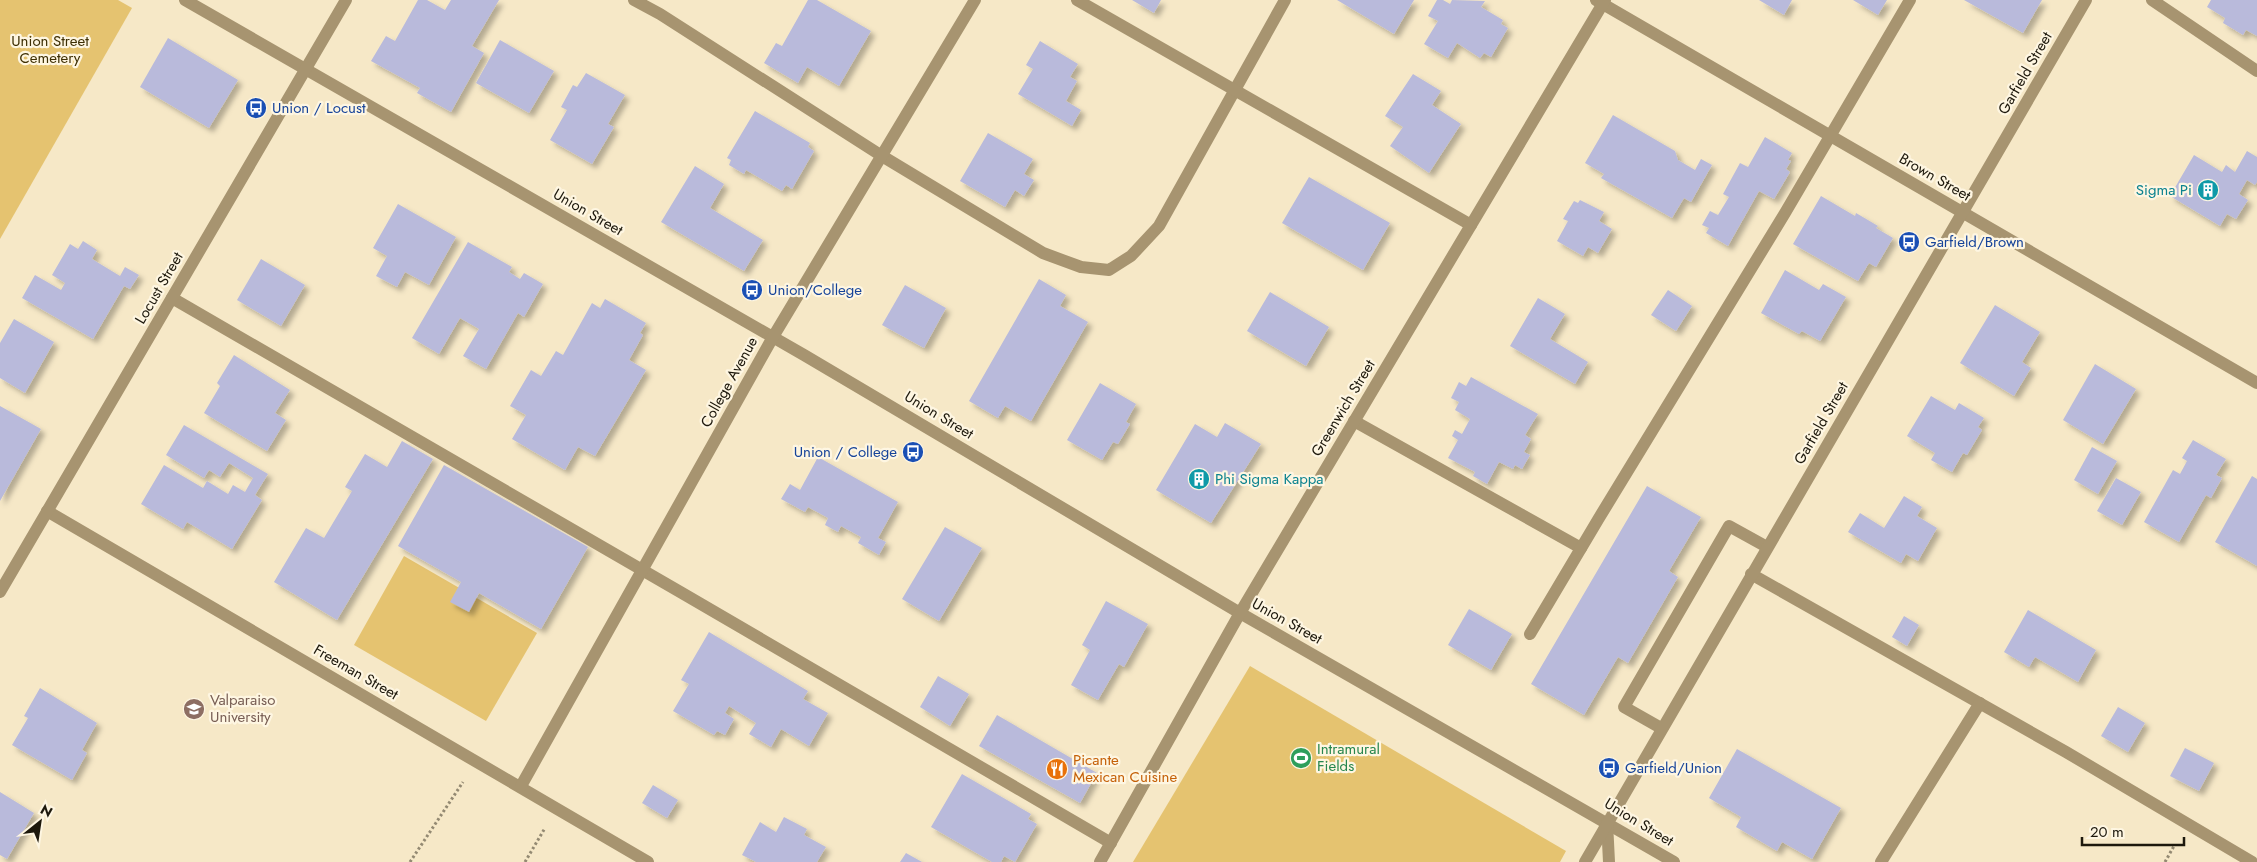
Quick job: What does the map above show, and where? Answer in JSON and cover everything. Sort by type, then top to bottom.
[{"type":"street","name":"Union Street","points":[[184,0],[773,337],[1240,613],[1674,862]]},
{"type":"street","name":"Locust Street","points":[[0,592],[346,0]]},
{"type":"street","points":[[634,0],[882,156],[1043,253],[1081,267],[1109,270],[1131,256],[1159,226],[1284,0]]},
{"type":"street","name":"College Avenue","points":[[521,786],[773,337],[975,0]]},
{"type":"street","points":[[1078,0],[1471,225]]},
{"type":"street","points":[[1530,634],[1785,213],[1910,0]]},
{"type":"street","name":"Garfield Street","points":[[1585,862],[1661,728],[2086,0]]},
{"type":"street","points":[[2152,0],[2257,71]]},
{"type":"street","name":"Brown Street","points":[[1601,1],[2257,383]]},
{"type":"street","name":"Greenwich Street","points":[[1100,862],[1240,613],[1471,225],[1601,1]]},
{"type":"street","points":[[172,298],[1111,843]]},
{"type":"street","points":[[1354,421],[1581,548]]},
{"type":"street","name":"Freeman Street","points":[[47,511],[521,786],[648,862]]},
{"type":"street","points":[[1661,728],[1624,707],[1729,526],[1767,547]]},
{"type":"street","points":[[1752,574],[1980,703],[2252,862]]},
{"type":"street","points":[[1881,862],[1980,703]]},
{"type":"street","points":[[1607,822],[1609,862]]},
{"type":"path","points":[[410,862],[468,776]]},
{"type":"path","points":[[525,862],[547,823]]},
{"type":"path","points":[[2165,862],[2174,846]]},
{"type":"green space","name":"Union Street Cemetery","points":[[0,0],[118,0],[132,8],[0,239]]},
{"type":"green space","points":[[404,556],[537,633],[486,721],[354,645]]},
{"type":"green space","name":"Intramural Fields","points":[[1250,666],[1566,851],[1560,862],[1133,862]]},
{"type":"building","points":[[418,0],[427,0],[445,10],[451,0],[499,0],[472,46],[484,53],[451,112],[417,93],[420,88],[371,61],[386,36],[395,41]]},
{"type":"building","points":[[808,0],[817,0],[871,31],[839,86],[807,67],[798,83],[764,63],[776,43],[782,46]]},
{"type":"building","points":[[1132,0],[1161,0],[1154,13]]},
{"type":"building","points":[[1337,0],[1414,0],[1394,34]]},
{"type":"building","points":[[1437,0],[1443,0],[1450,4],[1452,0],[1485,1],[1481,7],[1503,20],[1501,24],[1508,28],[1491,57],[1484,53],[1480,58],[1457,43],[1448,58],[1424,44],[1438,21],[1428,16]]},
{"type":"building","points":[[1759,0],[1792,0],[1784,15]]},
{"type":"building","points":[[1853,0],[1887,0],[1878,15]]},
{"type":"building","points":[[1964,0],[2042,0],[2023,33]]},
{"type":"building","points":[[2211,0],[2257,0],[2257,36],[2246,30],[2243,35],[2223,23],[2225,18],[2207,7]]},
{"type":"building","points":[[168,38],[238,80],[209,128],[140,87]]},
{"type":"building","points":[[500,40],[554,71],[529,113],[476,83]]},
{"type":"building","points":[[1040,41],[1078,64],[1070,77],[1077,81],[1066,101],[1081,110],[1072,126],[1018,94],[1033,69],[1026,65]]},
{"type":"building","points":[[586,73],[625,95],[608,124],[614,127],[592,164],[550,140],[567,110],[561,107],[573,85],[577,87]]},
{"type":"building","points":[[1413,74],[1441,91],[1432,105],[1461,124],[1429,173],[1390,146],[1403,127],[1385,116]]},
{"type":"building","points":[[755,111],[810,143],[808,147],[814,151],[792,189],[786,185],[782,191],[746,170],[744,174],[729,165],[731,160],[727,158]]},
{"type":"building","points":[[1613,115],[1675,151],[1678,160],[1695,170],[1701,159],[1712,165],[1691,202],[1684,198],[1672,218],[1601,178],[1604,174],[1585,163]]},
{"type":"building","points":[[988,133],[1033,159],[1024,174],[1034,180],[1024,196],[1015,190],[1005,207],[960,181]]},
{"type":"building","points":[[1765,137],[1792,153],[1788,160],[1791,161],[1786,169],[1790,172],[1774,199],[1759,191],[1728,246],[1706,233],[1709,228],[1702,225],[1710,211],[1718,215],[1729,197],[1723,194],[1740,163],[1748,167]]},
{"type":"building","name":"Sigma Pi","points":[[2247,151],[2257,157],[2257,182],[2255,185],[2247,180],[2239,194],[2248,200],[2236,219],[2227,214],[2220,226],[2170,196],[2194,155],[2222,172],[2226,165],[2235,172]]},
{"type":"building","points":[[695,166],[724,184],[710,208],[763,240],[744,271],[661,222]]},
{"type":"building","points":[[1309,177],[1390,223],[1363,270],[1282,223]]},
{"type":"building","points":[[1821,196],[1855,216],[1856,213],[1878,226],[1876,228],[1893,238],[1876,267],[1869,263],[1858,281],[1793,244]]},
{"type":"building","points":[[1580,200],[1604,212],[1599,221],[1612,229],[1598,253],[1588,247],[1583,256],[1557,241],[1568,221],[1563,219],[1574,201],[1578,203]]},
{"type":"building","points":[[398,204],[456,237],[429,285],[405,272],[397,287],[376,276],[387,256],[373,248]]},
{"type":"building","points":[[83,241],[97,250],[92,259],[120,276],[125,267],[139,275],[130,289],[124,286],[93,339],[22,298],[35,275],[61,290],[65,283],[52,275],[70,244],[78,249]]},
{"type":"building","points":[[468,242],[512,267],[509,272],[520,279],[524,273],[543,284],[524,317],[518,313],[486,369],[463,356],[479,329],[460,318],[439,354],[412,338]]},
{"type":"building","points":[[261,259],[305,285],[281,326],[237,300]]},
{"type":"building","points":[[1785,270],[1819,290],[1823,284],[1846,297],[1820,341],[1802,331],[1799,334],[1761,313]]},
{"type":"building","points":[[1039,279],[1066,295],[1060,306],[1088,322],[1031,421],[1005,406],[998,418],[969,401]]},
{"type":"building","points":[[905,285],[946,308],[924,348],[882,325]]},
{"type":"building","points":[[1668,290],[1692,306],[1676,331],[1651,315]]},
{"type":"building","points":[[1270,292],[1329,327],[1306,366],[1247,331]]},
{"type":"building","points":[[1538,298],[1565,314],[1550,339],[1588,362],[1575,384],[1510,346]]},
{"type":"building","points":[[605,299],[646,323],[640,333],[643,335],[629,360],[646,370],[595,456],[578,447],[565,470],[512,439],[526,415],[510,406],[531,370],[541,376],[556,351],[563,355],[592,303],[600,308]]},
{"type":"building","points":[[1995,305],[2040,332],[2022,362],[2031,368],[2014,396],[1960,363]]},
{"type":"building","points":[[14,319],[54,342],[25,393],[0,378],[0,343]]},
{"type":"building","points":[[234,355],[290,390],[275,413],[286,420],[267,451],[204,413],[220,386],[217,383]]},
{"type":"building","points":[[2095,364],[2136,389],[2103,444],[2063,420]]},
{"type":"building","points":[[1471,377],[1538,414],[1525,435],[1531,439],[1524,452],[1530,455],[1522,469],[1515,465],[1513,469],[1499,462],[1487,484],[1473,476],[1475,472],[1448,458],[1458,440],[1452,436],[1455,430],[1462,434],[1470,419],[1455,410],[1459,402],[1451,398],[1459,382],[1466,386]]},
{"type":"building","points":[[1100,383],[1136,404],[1126,422],[1130,424],[1118,444],[1113,442],[1102,460],[1067,440]]},
{"type":"building","points":[[1931,396],[1955,410],[1959,403],[1984,418],[1978,427],[1982,430],[1967,455],[1963,453],[1952,472],[1931,460],[1935,453],[1907,436]]},
{"type":"building","points":[[0,406],[41,429],[0,501]]},
{"type":"building","name":"Phi Sigma Kappa","points":[[1225,423],[1261,444],[1211,523],[1156,490],[1195,424],[1217,437]]},
{"type":"building","points":[[184,425],[268,474],[255,495],[262,500],[232,549],[187,522],[183,529],[141,504],[164,465],[203,488],[207,481],[228,494],[233,485],[245,492],[253,478],[229,463],[220,477],[209,470],[204,478],[166,455]]},
{"type":"building","points":[[2193,440],[2226,459],[2216,475],[2222,478],[2211,498],[2206,495],[2179,542],[2144,522],[2173,470],[2180,474],[2187,461],[2182,458]]},
{"type":"building","points":[[402,441],[433,459],[337,620],[274,582],[306,528],[324,538],[352,491],[345,487],[365,454],[387,467]]},
{"type":"building","points":[[2092,447],[2117,461],[2098,494],[2074,480]]},
{"type":"building","points":[[818,457],[898,502],[878,538],[886,542],[879,555],[858,543],[861,537],[841,526],[838,532],[825,525],[828,518],[808,507],[805,512],[781,499],[790,484],[800,490]]},
{"type":"building","points":[[444,465],[588,547],[541,629],[479,593],[469,612],[450,602],[461,582],[398,546]]},
{"type":"building","points":[[2252,476],[2257,479],[2257,566],[2215,542]]},
{"type":"building","points":[[2116,478],[2141,492],[2122,525],[2097,511]]},
{"type":"building","points":[[1647,486],[1701,517],[1669,571],[1678,577],[1628,663],[1618,657],[1584,715],[1531,684]]},
{"type":"building","points":[[1904,496],[1922,507],[1917,516],[1937,528],[1918,561],[1906,554],[1901,563],[1848,532],[1860,513],[1884,528]]},
{"type":"building","points":[[945,527],[982,548],[939,621],[902,599]]},
{"type":"building","points":[[1106,601],[1148,624],[1124,667],[1119,664],[1098,700],[1071,685],[1090,650],[1082,645]]},
{"type":"building","points":[[1469,609],[1512,634],[1491,670],[1448,645]]},
{"type":"building","points":[[2028,610],[2096,650],[2078,682],[2035,657],[2029,667],[2004,652]]},
{"type":"building","points":[[1904,616],[1919,625],[1907,646],[1892,637]]},
{"type":"building","points":[[709,632],[808,691],[803,699],[828,713],[809,746],[781,729],[771,747],[749,734],[756,723],[729,706],[725,713],[734,719],[725,735],[717,731],[714,735],[673,711],[689,684],[681,680]]},
{"type":"building","points":[[938,676],[969,694],[950,726],[920,707]]},
{"type":"building","points":[[40,688],[97,723],[82,750],[87,753],[72,780],[12,745],[28,718],[24,716]]},
{"type":"building","points":[[2118,707],[2145,723],[2128,752],[2101,736]]},
{"type":"building","points":[[997,715],[1097,773],[1080,803],[979,746]]},
{"type":"building","points":[[2185,748],[2214,763],[2199,791],[2170,776]]},
{"type":"building","points":[[1737,749],[1841,808],[1812,859],[1782,842],[1777,851],[1736,827],[1741,817],[1709,798]]},
{"type":"building","points":[[962,774],[1031,814],[1028,819],[1037,824],[1015,862],[1004,856],[1001,862],[992,862],[931,827]]},
{"type":"building","points":[[653,785],[678,800],[667,818],[642,803]]},
{"type":"building","points":[[0,792],[34,813],[7,859],[0,855]]},
{"type":"building","points":[[784,817],[807,829],[804,835],[826,847],[817,862],[756,862],[742,855],[760,822],[776,832]]},
{"type":"building","points":[[906,853],[922,862],[900,862]]},
{"type":"place","name":"Union / Locust","points":[[256,108]]},
{"type":"place","name":"Sigma Pi","points":[[2208,190]]},
{"type":"place","name":"Garfield/Brown","points":[[1909,242]]},
{"type":"place","name":"Union/College","points":[[752,290]]},
{"type":"place","name":"Union / College","points":[[913,452]]},
{"type":"place","name":"Phi Sigma Kappa","points":[[1199,479]]},
{"type":"place","name":"Valparaiso University","points":[[194,709]]},
{"type":"place","name":"Intramural Fields","points":[[1301,758]]},
{"type":"place","name":"Garfield/Union","points":[[1609,768]]},
{"type":"place","name":"Picante Mexican Cuisine","points":[[1057,769]]}]
